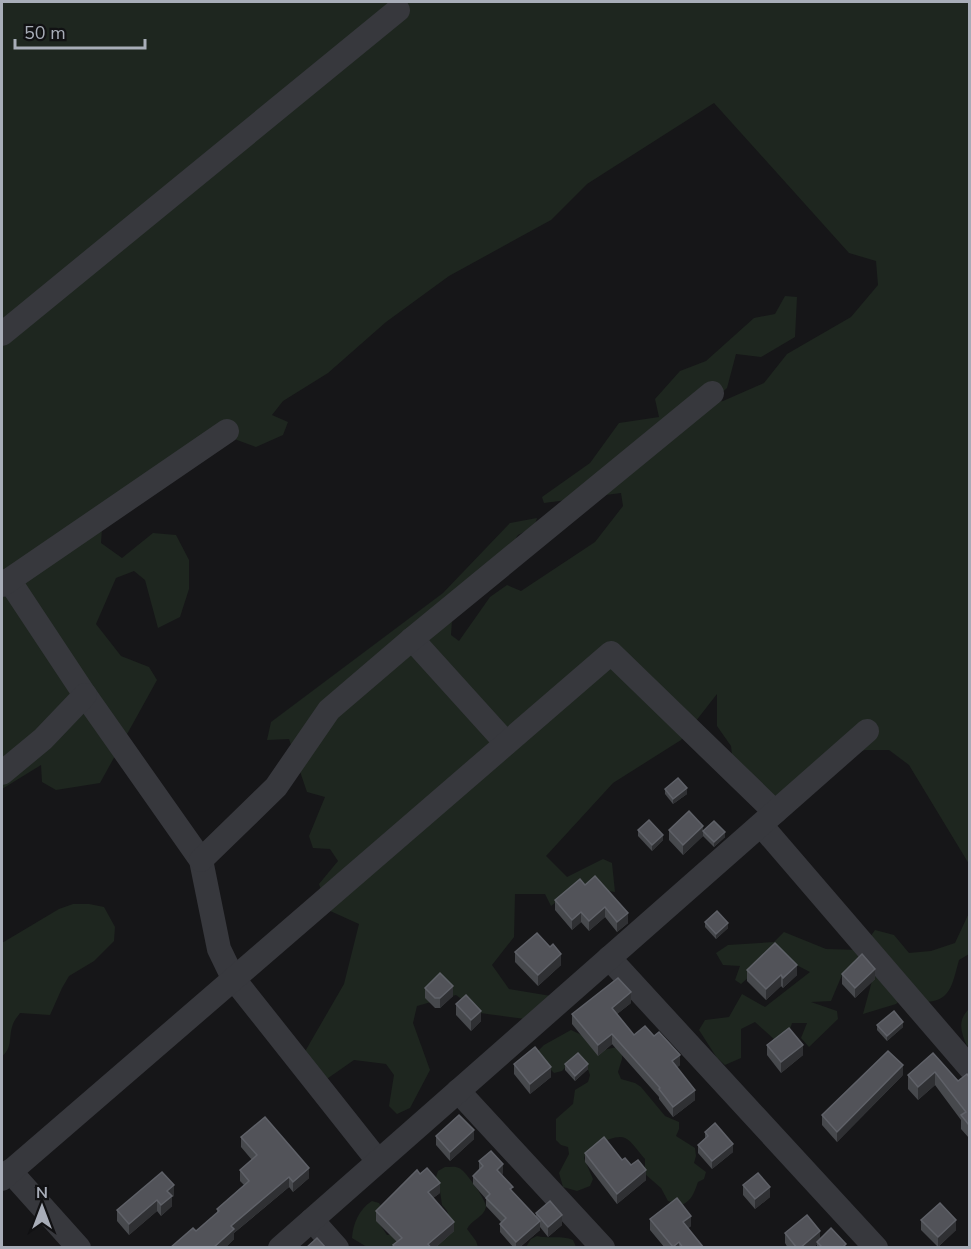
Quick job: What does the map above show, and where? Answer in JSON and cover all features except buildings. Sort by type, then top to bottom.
[{"type":"street","points":[[2,334],[398,10]]},
{"type":"street","points":[[201,860],[276,787],[329,710],[712,393]]},
{"type":"street","points":[[227,431],[5,582],[201,860],[219,949],[233,978],[378,1161]]},
{"type":"street","points":[[412,639],[506,743]]},
{"type":"street","points":[[79,1248],[6,1175],[611,652],[768,818],[969,1068]]},
{"type":"street","points":[[2,773],[43,739],[85,695]]},
{"type":"street","points":[[280,1248],[867,731]]},
{"type":"street","points":[[609,958],[876,1248]]},
{"type":"street","points":[[458,1091],[603,1248]]},
{"type":"street","points":[[312,1220],[337,1248]]},
{"type":"shaded area","points":[[2,2],[969,2],[969,864],[909,765],[889,750],[865,750],[818,768],[780,805],[734,772],[731,746],[717,726],[717,694],[681,740],[613,783],[546,856],[567,877],[603,859],[612,863],[615,892],[577,886],[551,906],[545,894],[515,894],[514,937],[492,965],[509,989],[551,996],[540,1021],[480,1013],[456,995],[417,1006],[413,1023],[430,1070],[410,1108],[397,1114],[389,1106],[394,1075],[386,1064],[354,1060],[321,1083],[303,1055],[344,984],[359,924],[328,910],[319,884],[338,861],[330,849],[313,848],[309,836],[325,797],[307,792],[289,739],[267,740],[271,722],[443,593],[510,523],[537,518],[534,527],[518,535],[492,577],[453,605],[451,635],[459,641],[490,597],[507,585],[521,591],[595,542],[623,506],[621,493],[544,503],[542,497],[590,463],[619,423],[659,417],[655,399],[680,371],[706,361],[754,318],[775,314],[785,296],[797,297],[795,337],[761,357],[736,354],[727,388],[710,403],[723,401],[764,383],[787,354],[851,317],[878,285],[876,261],[849,253],[714,103],[587,184],[551,220],[449,276],[386,322],[328,373],[283,401],[272,415],[288,422],[283,435],[256,447],[229,437],[102,528],[101,543],[122,558],[153,533],[176,535],[189,560],[189,589],[180,617],[158,628],[145,580],[134,571],[116,578],[96,624],[121,656],[149,667],[157,680],[100,783],[56,790],[42,782],[41,765],[2,789]]},
{"type":"shaded area","points":[[73,904],[104,907],[115,927],[114,941],[94,961],[69,976],[50,1015],[20,1013],[13,1025],[10,1043],[2,1056],[2,943],[59,909]]},
{"type":"shaded area","points":[[969,913],[969,954],[959,960],[949,991],[939,999],[921,1002],[911,989],[896,1004],[863,1014],[875,970],[842,975],[831,1001],[811,1002],[837,1011],[838,1019],[809,1047],[801,1038],[807,1023],[792,1023],[787,1038],[776,1041],[755,1022],[741,1029],[741,1058],[725,1065],[717,1058],[699,1030],[705,1020],[729,1017],[742,994],[765,1007],[810,972],[775,954],[741,984],[735,980],[740,966],[723,965],[716,953],[728,945],[774,942],[784,932],[826,949],[861,950],[875,930],[894,935],[909,953],[931,951],[955,943]]},
{"type":"shaded area","points":[[969,1009],[969,1044],[967,1046],[961,1027],[965,1013]]},
{"type":"shaded area","points":[[571,1030],[586,1037],[603,1050],[617,1047],[622,1051],[618,1072],[621,1079],[641,1087],[665,1116],[679,1122],[676,1136],[695,1148],[694,1163],[706,1172],[704,1179],[698,1182],[692,1196],[682,1205],[668,1201],[661,1188],[645,1174],[645,1159],[630,1142],[621,1137],[602,1142],[586,1154],[584,1158],[593,1179],[590,1186],[577,1191],[563,1187],[559,1173],[569,1154],[568,1147],[556,1140],[556,1119],[573,1104],[575,1090],[588,1082],[590,1075],[585,1061],[571,1061],[562,1071],[554,1073],[539,1057],[539,1050]]},
{"type":"shaded area","points":[[445,1167],[456,1167],[462,1170],[483,1199],[485,1210],[467,1229],[478,1247],[434,1248],[445,1232],[449,1221],[447,1210],[442,1205],[436,1177],[438,1171]]},
{"type":"shaded area","points":[[372,1201],[379,1203],[383,1209],[379,1223],[387,1235],[394,1234],[402,1222],[397,1247],[367,1247],[352,1238],[358,1217]]},
{"type":"shaded area","points":[[537,1236],[573,1240],[576,1247],[526,1247],[531,1239]]}]
